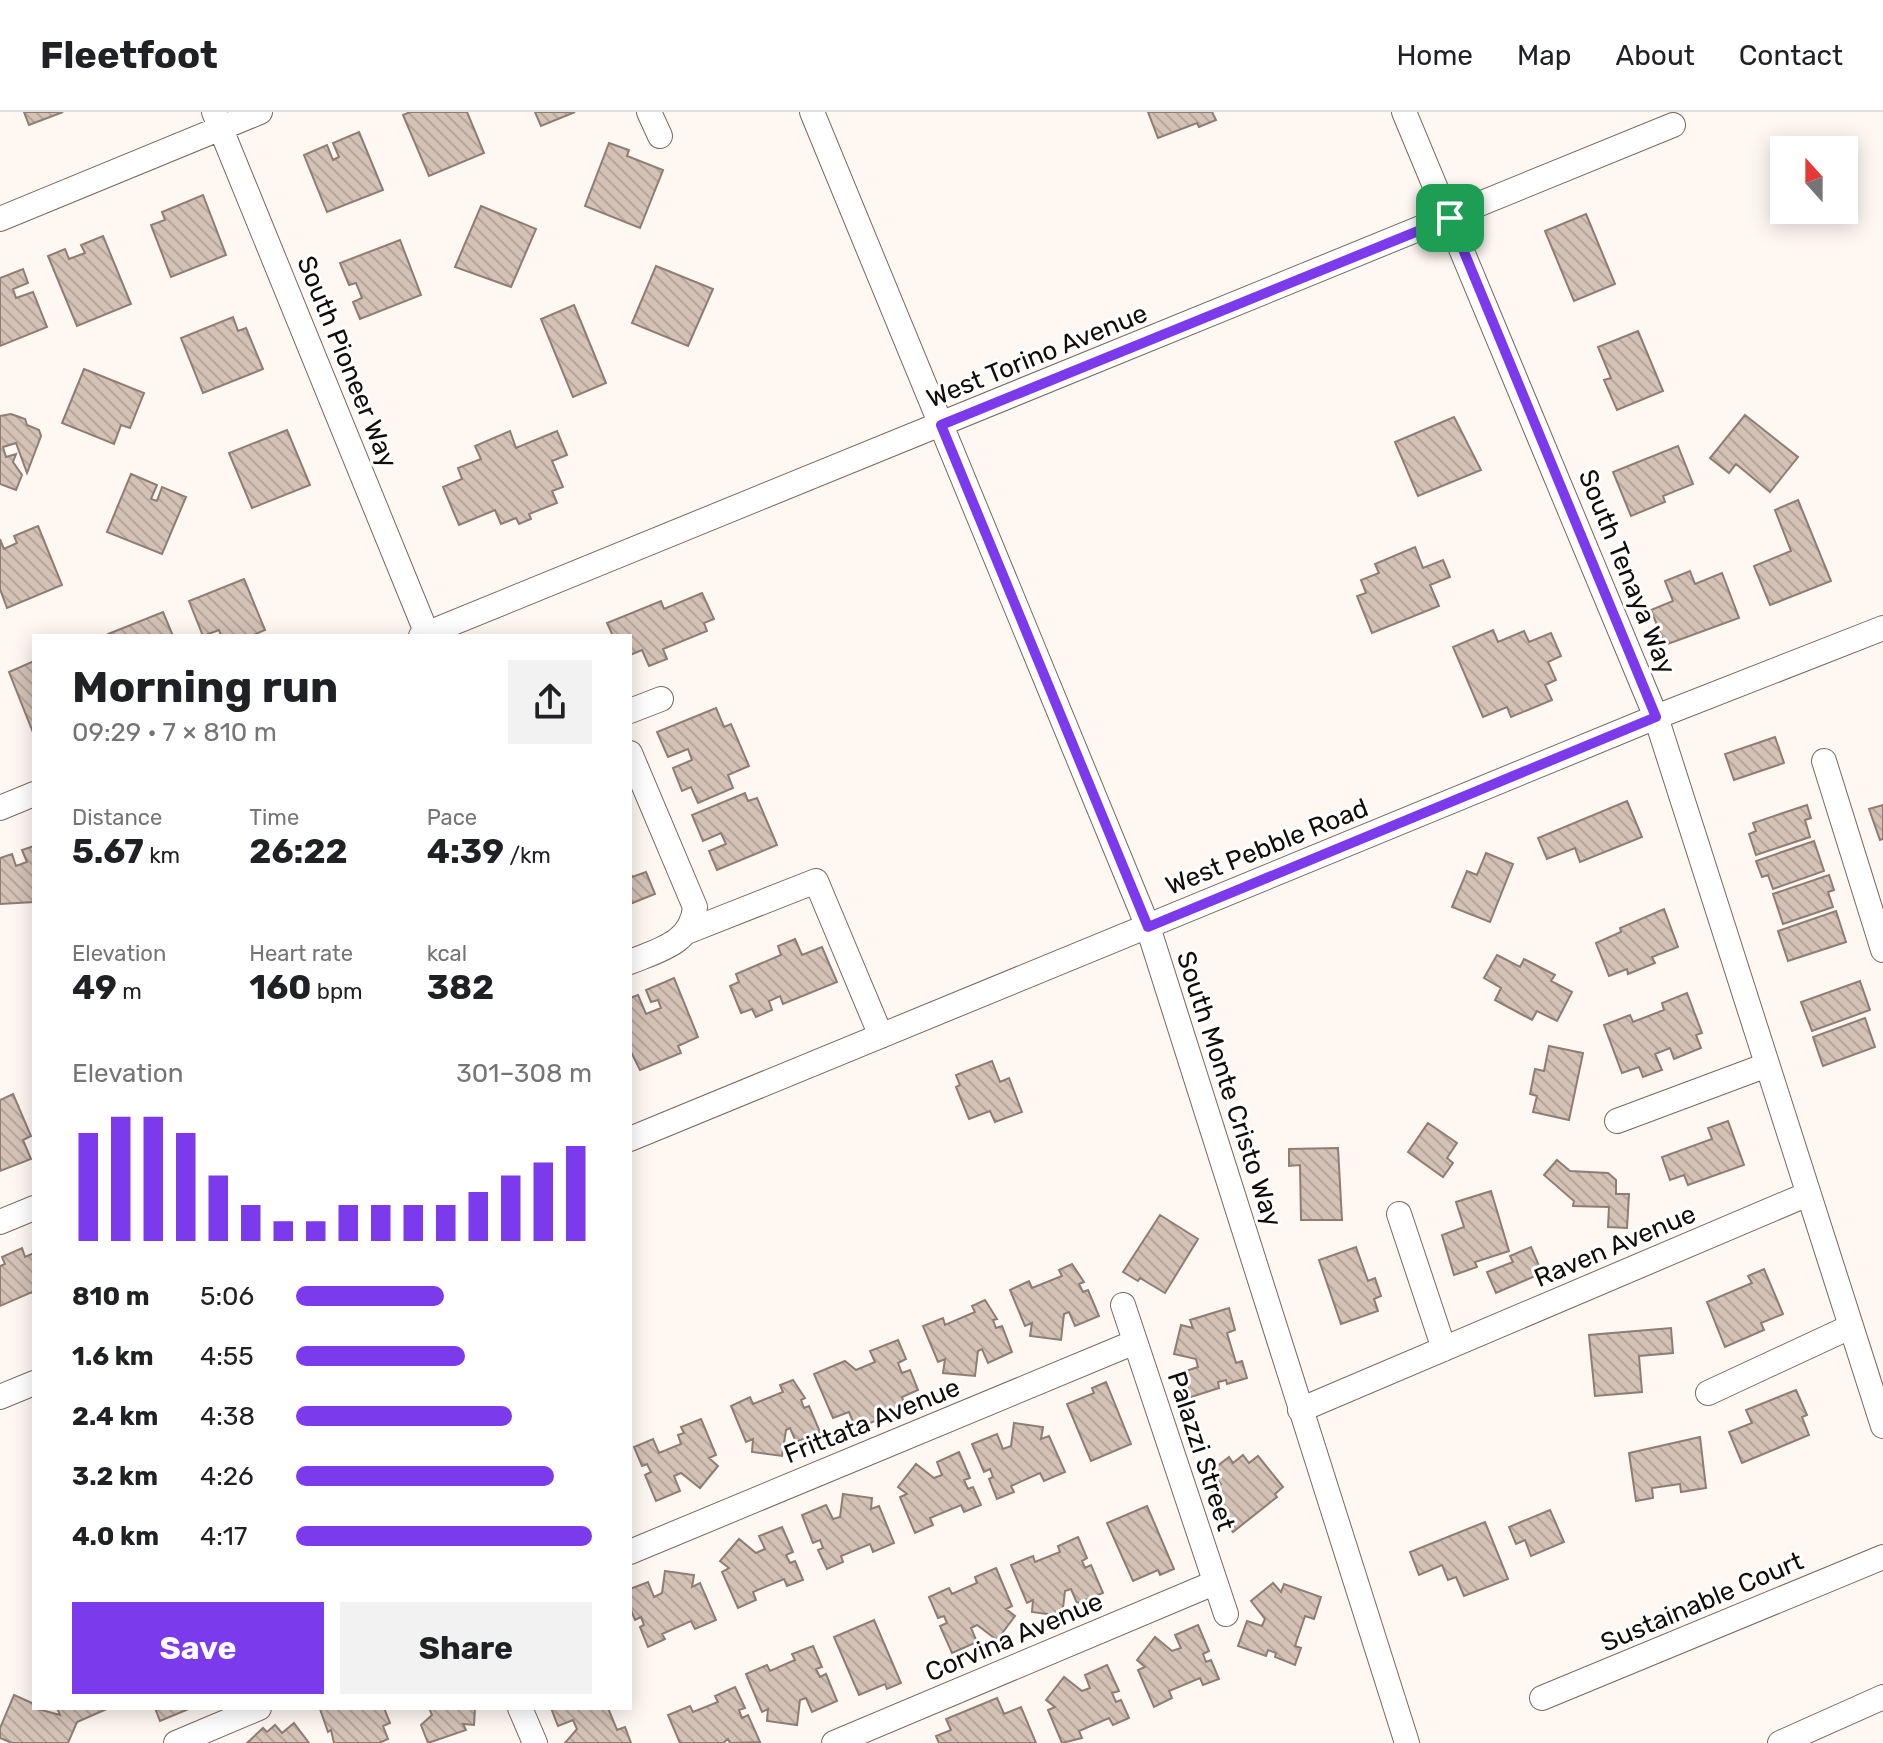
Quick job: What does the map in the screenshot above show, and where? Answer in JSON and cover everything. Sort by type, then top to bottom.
[{"type":"street","points":[[0,219],[217,120],[260,112]]},
{"type":"street","points":[[649,112],[660,136]]},
{"type":"street","name":"South Monte Cristo Way","points":[[812,112],[1148,927],[1407,1743]]},
{"type":"street","name":"South Tenaya Way","points":[[1404,112],[1656,717],[1883,1426]]},
{"type":"street","name":"South Pioneer Way","points":[[217,120],[424,634]]},
{"type":"street","name":"West Torino Avenue","points":[[426,634],[1673,125]]},
{"type":"street","name":"West Pebble Road","points":[[632,1138],[1656,717],[1883,628]]},
{"type":"street","points":[[632,710],[661,699]]},
{"type":"street","points":[[632,758],[695,907],[689,931]]},
{"type":"street","points":[[1824,761],[1877,910],[1883,950]]},
{"type":"street","points":[[0,808],[32,795]]},
{"type":"street","points":[[632,961],[669,946],[689,931],[816,881],[881,1036]]},
{"type":"street","points":[[1617,1121],[1767,1065]]},
{"type":"street","name":"Raven Avenue","points":[[1300,1410],[1808,1194]]},
{"type":"street","points":[[0,1222],[32,1209]]},
{"type":"street","points":[[1399,1214],[1444,1349]]},
{"type":"street","name":"Palazzi Street","points":[[1123,1305],[1226,1614]]},
{"type":"street","points":[[1708,1393],[1850,1327]]},
{"type":"street","name":"Frittata Avenue","points":[[632,1551],[1135,1342]]},
{"type":"street","points":[[0,1397],[32,1384]]},
{"type":"street","name":"Sustainable Court","points":[[1542,1698],[1883,1557]]},
{"type":"street","name":"Corvina Avenue","points":[[834,1743],[1214,1583]]},
{"type":"street","points":[[1780,1743],[1883,1697]]},
{"type":"street","points":[[176,1743],[254,1710]]},
{"type":"street","points":[[521,1710],[535,1743]]},
{"type":"building","points":[[24,112],[63,112],[29,125]]},
{"type":"building","points":[[410,112],[467,112],[484,153],[429,176],[403,115]]},
{"type":"building","points":[[535,112],[575,112],[541,126]]},
{"type":"building","points":[[1148,112],[1212,112],[1216,120],[1199,127],[1197,123],[1158,138]]},
{"type":"building","points":[[359,132],[383,190],[327,212],[304,155],[327,145],[333,160],[339,157],[333,143]]},
{"type":"building","points":[[609,143],[629,150],[627,156],[663,170],[640,228],[585,206]]},
{"type":"building","points":[[203,195],[226,255],[171,277],[151,225],[165,220],[162,212]]},
{"type":"building","points":[[481,206],[536,229],[511,287],[455,267]]},
{"type":"building","points":[[1586,214],[1615,284],[1574,301],[1545,231]]},
{"type":"building","points":[[103,236],[131,304],[77,326],[48,256],[65,249],[69,259],[85,253],[81,245]]},
{"type":"building","points":[[400,240],[421,295],[360,319],[353,302],[362,298],[356,283],[349,285],[340,263]]},
{"type":"building","points":[[656,266],[713,289],[688,346],[632,323]]},
{"type":"building","points":[[23,269],[28,283],[13,289],[16,298],[33,292],[47,327],[0,346],[0,278]]},
{"type":"building","points":[[574,305],[606,383],[573,397],[541,319]]},
{"type":"building","points":[[233,317],[238,331],[246,328],[263,369],[203,393],[181,338]]},
{"type":"building","points":[[1638,331],[1663,391],[1617,410],[1604,380],[1611,378],[1598,347]]},
{"type":"building","points":[[84,369],[144,393],[130,428],[121,425],[114,444],[62,423]]},
{"type":"building","points":[[11,414],[25,419],[27,425],[39,430],[41,436],[27,473],[16,443],[3,447],[6,457],[16,454],[13,462],[22,475],[16,490],[0,484],[0,416]]},
{"type":"building","points":[[1745,415],[1798,457],[1770,492],[1736,464],[1729,473],[1710,458]]},
{"type":"building","points":[[1454,417],[1481,470],[1418,496],[1395,442]]},
{"type":"building","points":[[287,430],[310,485],[252,508],[229,453]]},
{"type":"building","points":[[510,431],[516,448],[557,431],[567,455],[552,461],[563,487],[552,491],[557,503],[529,514],[531,519],[519,524],[516,518],[501,524],[495,510],[459,525],[443,487],[462,479],[458,468],[481,459],[475,446]]},
{"type":"building","points":[[1678,446],[1693,484],[1663,496],[1665,502],[1631,516],[1613,472]]},
{"type":"building","points":[[131,474],[157,485],[151,499],[157,501],[162,487],[186,497],[162,554],[107,532]]},
{"type":"building","points":[[1798,500],[1831,581],[1770,605],[1754,566],[1791,551],[1775,510]]},
{"type":"building","points":[[38,526],[62,585],[7,608],[0,589],[0,539],[4,549],[17,543],[14,536]]},
{"type":"building","points":[[1415,547],[1423,568],[1443,560],[1450,577],[1430,585],[1439,606],[1372,633],[1357,596],[1366,593],[1361,580],[1379,573],[1375,564]]},
{"type":"building","points":[[1690,571],[1695,584],[1722,573],[1739,618],[1665,645],[1651,610],[1673,601],[1665,581]]},
{"type":"building","points":[[244,579],[265,630],[256,634],[220,634],[219,630],[202,634],[189,601]]},
{"type":"building","points":[[702,593],[714,619],[704,623],[707,631],[663,649],[667,659],[649,666],[642,650],[632,654],[632,634],[612,634],[607,623],[661,601],[664,609]]},
{"type":"building","points":[[163,612],[172,634],[108,634]]},
{"type":"building","points":[[1493,630],[1498,642],[1524,631],[1529,642],[1551,633],[1561,656],[1548,662],[1556,680],[1545,685],[1552,700],[1511,717],[1507,707],[1483,717],[1453,647]]},
{"type":"building","points":[[32,662],[32,730],[9,672]]},
{"type":"building","points":[[716,708],[724,727],[731,724],[749,766],[728,775],[733,788],[698,803],[691,787],[682,791],[673,768],[692,760],[688,749],[668,757],[657,732]]},
{"type":"building","points":[[1775,737],[1784,763],[1734,780],[1725,754]]},
{"type":"building","points":[[745,793],[748,801],[757,798],[777,845],[717,870],[709,851],[726,844],[721,833],[703,841],[692,815]]},
{"type":"building","points":[[1627,801],[1642,837],[1580,862],[1575,848],[1547,859],[1538,838]]},
{"type":"building","points":[[1807,805],[1811,818],[1805,820],[1810,837],[1756,855],[1749,834],[1756,831],[1753,823]]},
{"type":"building","points":[[1883,805],[1883,839],[1880,840],[1869,809]]},
{"type":"building","points":[[1814,841],[1824,871],[1773,889],[1768,875],[1762,877],[1756,861]]},
{"type":"building","points":[[32,847],[32,902],[0,904],[0,858],[12,854],[16,866],[27,862],[22,850]]},
{"type":"building","points":[[1486,853],[1513,864],[1490,922],[1452,907],[1467,871],[1477,875]]},
{"type":"building","points":[[646,872],[655,894],[632,903],[632,877]]},
{"type":"building","points":[[1829,875],[1834,890],[1828,892],[1833,907],[1783,924],[1773,894]]},
{"type":"building","points":[[1664,909],[1678,947],[1652,957],[1655,963],[1628,974],[1627,969],[1609,976],[1596,943],[1621,932],[1620,928]]},
{"type":"building","points":[[1836,911],[1846,942],[1788,961],[1778,931]]},
{"type":"building","points":[[795,939],[802,955],[822,947],[837,982],[783,1004],[780,996],[769,1001],[772,1010],[756,1017],[752,1009],[741,1013],[730,986],[739,982],[736,974],[781,955],[778,946]]},
{"type":"building","points":[[1497,955],[1520,967],[1524,959],[1555,975],[1551,981],[1572,992],[1557,1021],[1537,1011],[1532,1020],[1495,1000],[1501,988],[1484,978]]},
{"type":"building","points":[[674,978],[698,1037],[678,1046],[681,1053],[640,1070],[632,1054],[632,997],[638,995],[646,1014],[661,1008],[658,1000],[651,1002],[646,990]]},
{"type":"building","points":[[1860,981],[1870,1010],[1812,1031],[1801,1002]]},
{"type":"building","points":[[1687,993],[1702,1033],[1696,1035],[1701,1048],[1674,1059],[1670,1048],[1655,1054],[1662,1070],[1643,1077],[1639,1067],[1622,1073],[1604,1025],[1630,1015],[1633,1022],[1664,1010],[1662,1003]]},
{"type":"building","points":[[1865,1018],[1875,1047],[1823,1066],[1813,1037]]},
{"type":"building","points":[[1549,1046],[1583,1053],[1569,1120],[1533,1112],[1537,1096],[1530,1094],[1535,1069],[1544,1071]]},
{"type":"building","points":[[992,1061],[1000,1082],[1009,1078],[1022,1112],[995,1122],[990,1111],[969,1119],[956,1087],[960,1085],[956,1075]]},
{"type":"building","points":[[13,1094],[31,1136],[23,1140],[31,1159],[0,1171],[0,1100]]},
{"type":"building","points":[[1728,1121],[1744,1165],[1688,1185],[1684,1175],[1670,1180],[1662,1157],[1712,1139],[1708,1128]]},
{"type":"building","points":[[1428,1123],[1457,1143],[1447,1158],[1453,1163],[1443,1177],[1408,1152]]},
{"type":"building","points":[[1338,1148],[1342,1220],[1301,1220],[1300,1165],[1289,1166],[1289,1149]]},
{"type":"building","points":[[1557,1160],[1570,1171],[1608,1173],[1616,1180],[1616,1194],[1629,1194],[1627,1228],[1608,1227],[1609,1207],[1573,1206],[1574,1201],[1544,1175]]},
{"type":"building","points":[[1491,1191],[1509,1251],[1475,1262],[1477,1267],[1454,1275],[1442,1235],[1464,1227],[1456,1202]]},
{"type":"building","points":[[1160,1215],[1198,1239],[1165,1293],[1123,1272]]},
{"type":"building","points":[[1356,1247],[1368,1281],[1375,1278],[1381,1296],[1374,1299],[1378,1311],[1341,1324],[1319,1260]]},
{"type":"building","points":[[1531,1247],[1542,1273],[1496,1293],[1487,1272],[1513,1262],[1510,1256]]},
{"type":"building","points":[[22,1248],[25,1257],[32,1254],[32,1292],[0,1306],[0,1266],[5,1264],[2,1257]]},
{"type":"building","points":[[1072,1264],[1084,1282],[1079,1284],[1083,1292],[1088,1290],[1099,1316],[1075,1326],[1069,1312],[1064,1314],[1061,1340],[1030,1336],[1032,1323],[1025,1326],[1010,1290],[1029,1281],[1032,1288],[1062,1276],[1059,1270]]},
{"type":"building","points":[[1764,1269],[1783,1314],[1761,1323],[1764,1330],[1725,1347],[1707,1302],[1752,1283],[1748,1276]]},
{"type":"building","points":[[985,1300],[997,1319],[993,1320],[996,1328],[1002,1326],[1012,1352],[988,1363],[982,1349],[978,1351],[975,1376],[943,1373],[945,1359],[938,1362],[923,1326],[943,1318],[945,1325],[975,1312],[972,1306]]},
{"type":"building","points":[[1229,1308],[1235,1330],[1227,1333],[1236,1363],[1242,1361],[1247,1378],[1227,1384],[1226,1380],[1218,1382],[1219,1388],[1191,1397],[1183,1372],[1198,1367],[1196,1359],[1174,1354],[1181,1325],[1193,1328],[1190,1320]]},
{"type":"building","points":[[1671,1328],[1673,1353],[1639,1356],[1642,1392],[1595,1396],[1589,1335]]},
{"type":"building","points":[[898,1340],[906,1359],[898,1363],[902,1373],[910,1370],[918,1390],[902,1397],[906,1408],[856,1429],[849,1412],[833,1418],[814,1374],[845,1361],[856,1370],[875,1362],[870,1351]]},
{"type":"building","points":[[793,1380],[805,1398],[801,1400],[804,1408],[809,1406],[820,1432],[796,1442],[790,1428],[786,1430],[782,1456],[752,1452],[753,1439],[746,1442],[731,1406],[750,1397],[753,1404],[783,1392],[780,1385]]},
{"type":"building","points":[[1106,1382],[1131,1444],[1091,1461],[1067,1404],[1094,1393],[1092,1388]]},
{"type":"building","points":[[1796,1390],[1807,1415],[1802,1417],[1809,1435],[1742,1463],[1729,1432],[1752,1423],[1746,1410]]},
{"type":"building","points":[[701,1419],[716,1455],[709,1458],[718,1466],[700,1488],[681,1473],[674,1476],[680,1491],[656,1501],[645,1475],[651,1472],[647,1464],[642,1466],[634,1447],[653,1439],[659,1453],[681,1444],[678,1435],[684,1433],[681,1427]]},
{"type":"building","points":[[1014,1423],[1043,1427],[1041,1439],[1049,1436],[1065,1472],[1044,1481],[1040,1473],[1011,1486],[1014,1492],[997,1499],[989,1479],[993,1477],[990,1469],[984,1472],[972,1444],[997,1434],[1003,1449],[1011,1446]]},
{"type":"building","points":[[1700,1437],[1706,1488],[1681,1492],[1680,1484],[1652,1488],[1653,1498],[1636,1501],[1629,1453]]},
{"type":"building","points":[[959,1452],[970,1478],[964,1480],[968,1489],[973,1487],[981,1505],[964,1512],[961,1505],[930,1518],[933,1525],[915,1533],[900,1497],[907,1494],[898,1487],[916,1464],[934,1478],[942,1475],[937,1462]]},
{"type":"building","points":[[1243,1455],[1249,1463],[1258,1456],[1283,1487],[1275,1494],[1277,1497],[1233,1532],[1214,1507],[1220,1502],[1212,1491],[1221,1484],[1211,1471],[1229,1457],[1233,1463]]},
{"type":"building","points":[[843,1494],[872,1498],[871,1509],[879,1506],[894,1543],[873,1552],[870,1544],[841,1556],[843,1562],[827,1569],[818,1550],[823,1548],[820,1540],[813,1543],[802,1515],[826,1505],[833,1519],[840,1517]]},
{"type":"building","points":[[1147,1506],[1174,1569],[1160,1575],[1158,1570],[1133,1581],[1107,1523]]},
{"type":"building","points":[[1550,1510],[1564,1542],[1531,1556],[1525,1540],[1516,1544],[1509,1527]]},
{"type":"building","points":[[1485,1522],[1508,1579],[1464,1596],[1456,1577],[1448,1580],[1442,1565],[1419,1575],[1410,1552]]},
{"type":"building","points":[[782,1527],[793,1552],[786,1555],[790,1563],[795,1561],[803,1580],[787,1586],[784,1579],[753,1592],[756,1600],[738,1608],[722,1572],[729,1568],[720,1561],[739,1539],[756,1553],[765,1549],[759,1536]]},
{"type":"building","points":[[1078,1537],[1087,1558],[1082,1561],[1085,1568],[1091,1565],[1103,1593],[1077,1603],[1071,1589],[1065,1591],[1062,1616],[1032,1612],[1033,1600],[1027,1603],[1011,1565],[1033,1556],[1035,1562],[1060,1552],[1058,1546]]},
{"type":"building","points":[[996,1568],[1012,1606],[1006,1609],[1015,1616],[997,1640],[977,1625],[971,1628],[977,1642],[952,1653],[940,1626],[947,1623],[944,1616],[938,1618],[929,1597],[949,1588],[952,1594],[977,1583],[975,1577]]},
{"type":"building","points":[[665,1571],[694,1575],[692,1587],[700,1583],[716,1620],[695,1629],[691,1621],[662,1634],[665,1639],[648,1647],[640,1627],[644,1625],[641,1617],[635,1620],[632,1613],[632,1588],[648,1582],[654,1597],[662,1593]]},
{"type":"building","points":[[1273,1583],[1281,1592],[1284,1584],[1321,1597],[1314,1619],[1305,1616],[1295,1646],[1301,1648],[1295,1665],[1275,1657],[1276,1653],[1268,1650],[1266,1656],[1238,1646],[1247,1621],[1262,1626],[1265,1619],[1251,1601]]},
{"type":"building","points":[[874,1620],[901,1683],[887,1689],[885,1684],[859,1695],[834,1637]]},
{"type":"building","points":[[1198,1625],[1209,1651],[1203,1654],[1206,1662],[1211,1660],[1219,1679],[1203,1685],[1200,1678],[1169,1691],[1172,1698],[1154,1707],[1138,1670],[1145,1667],[1137,1660],[1155,1637],[1172,1651],[1181,1648],[1175,1635]]},
{"type":"building","points":[[813,1646],[822,1667],[816,1669],[820,1677],[826,1674],[837,1701],[812,1712],[806,1698],[800,1700],[797,1725],[767,1721],[768,1709],[762,1712],[746,1674],[767,1665],[770,1671],[795,1660],[792,1654]]},
{"type":"building","points":[[1107,1665],[1119,1691],[1112,1693],[1116,1702],[1121,1700],[1129,1718],[1113,1725],[1109,1718],[1079,1731],[1082,1738],[1062,1743],[1048,1710],[1055,1707],[1046,1700],[1064,1677],[1082,1691],[1090,1688],[1085,1675]]},
{"type":"building","points":[[735,1687],[745,1708],[739,1710],[742,1718],[748,1715],[760,1742],[730,1743],[728,1739],[723,1743],[680,1743],[668,1715],[690,1706],[693,1712],[718,1702],[715,1696]]},
{"type":"building","points":[[14,1695],[32,1703],[32,1710],[60,1715],[58,1710],[104,1710],[77,1722],[68,1743],[12,1743],[0,1738],[0,1728]]},
{"type":"building","points":[[997,1698],[1004,1714],[1021,1707],[1036,1743],[939,1743],[936,1736],[951,1730],[946,1719]]},
{"type":"building","points":[[156,1710],[186,1710],[160,1721]]},
{"type":"building","points":[[320,1710],[385,1710],[390,1723],[383,1726],[388,1739],[379,1743],[334,1743],[331,1730],[328,1732]]},
{"type":"building","points":[[430,1710],[475,1710],[474,1725],[463,1724],[466,1730],[428,1743],[421,1725],[432,1715]]},
{"type":"building","points":[[552,1710],[609,1710],[617,1730],[625,1727],[631,1743],[565,1743],[577,1729],[573,1720],[558,1726]]},
{"type":"building","points":[[294,1723],[309,1743],[247,1743],[263,1728],[267,1732],[275,1725],[282,1733]]},
{"type":"route","points":[[1450,218],[1656,717],[1148,927],[941,425],[1450,218]]}]
